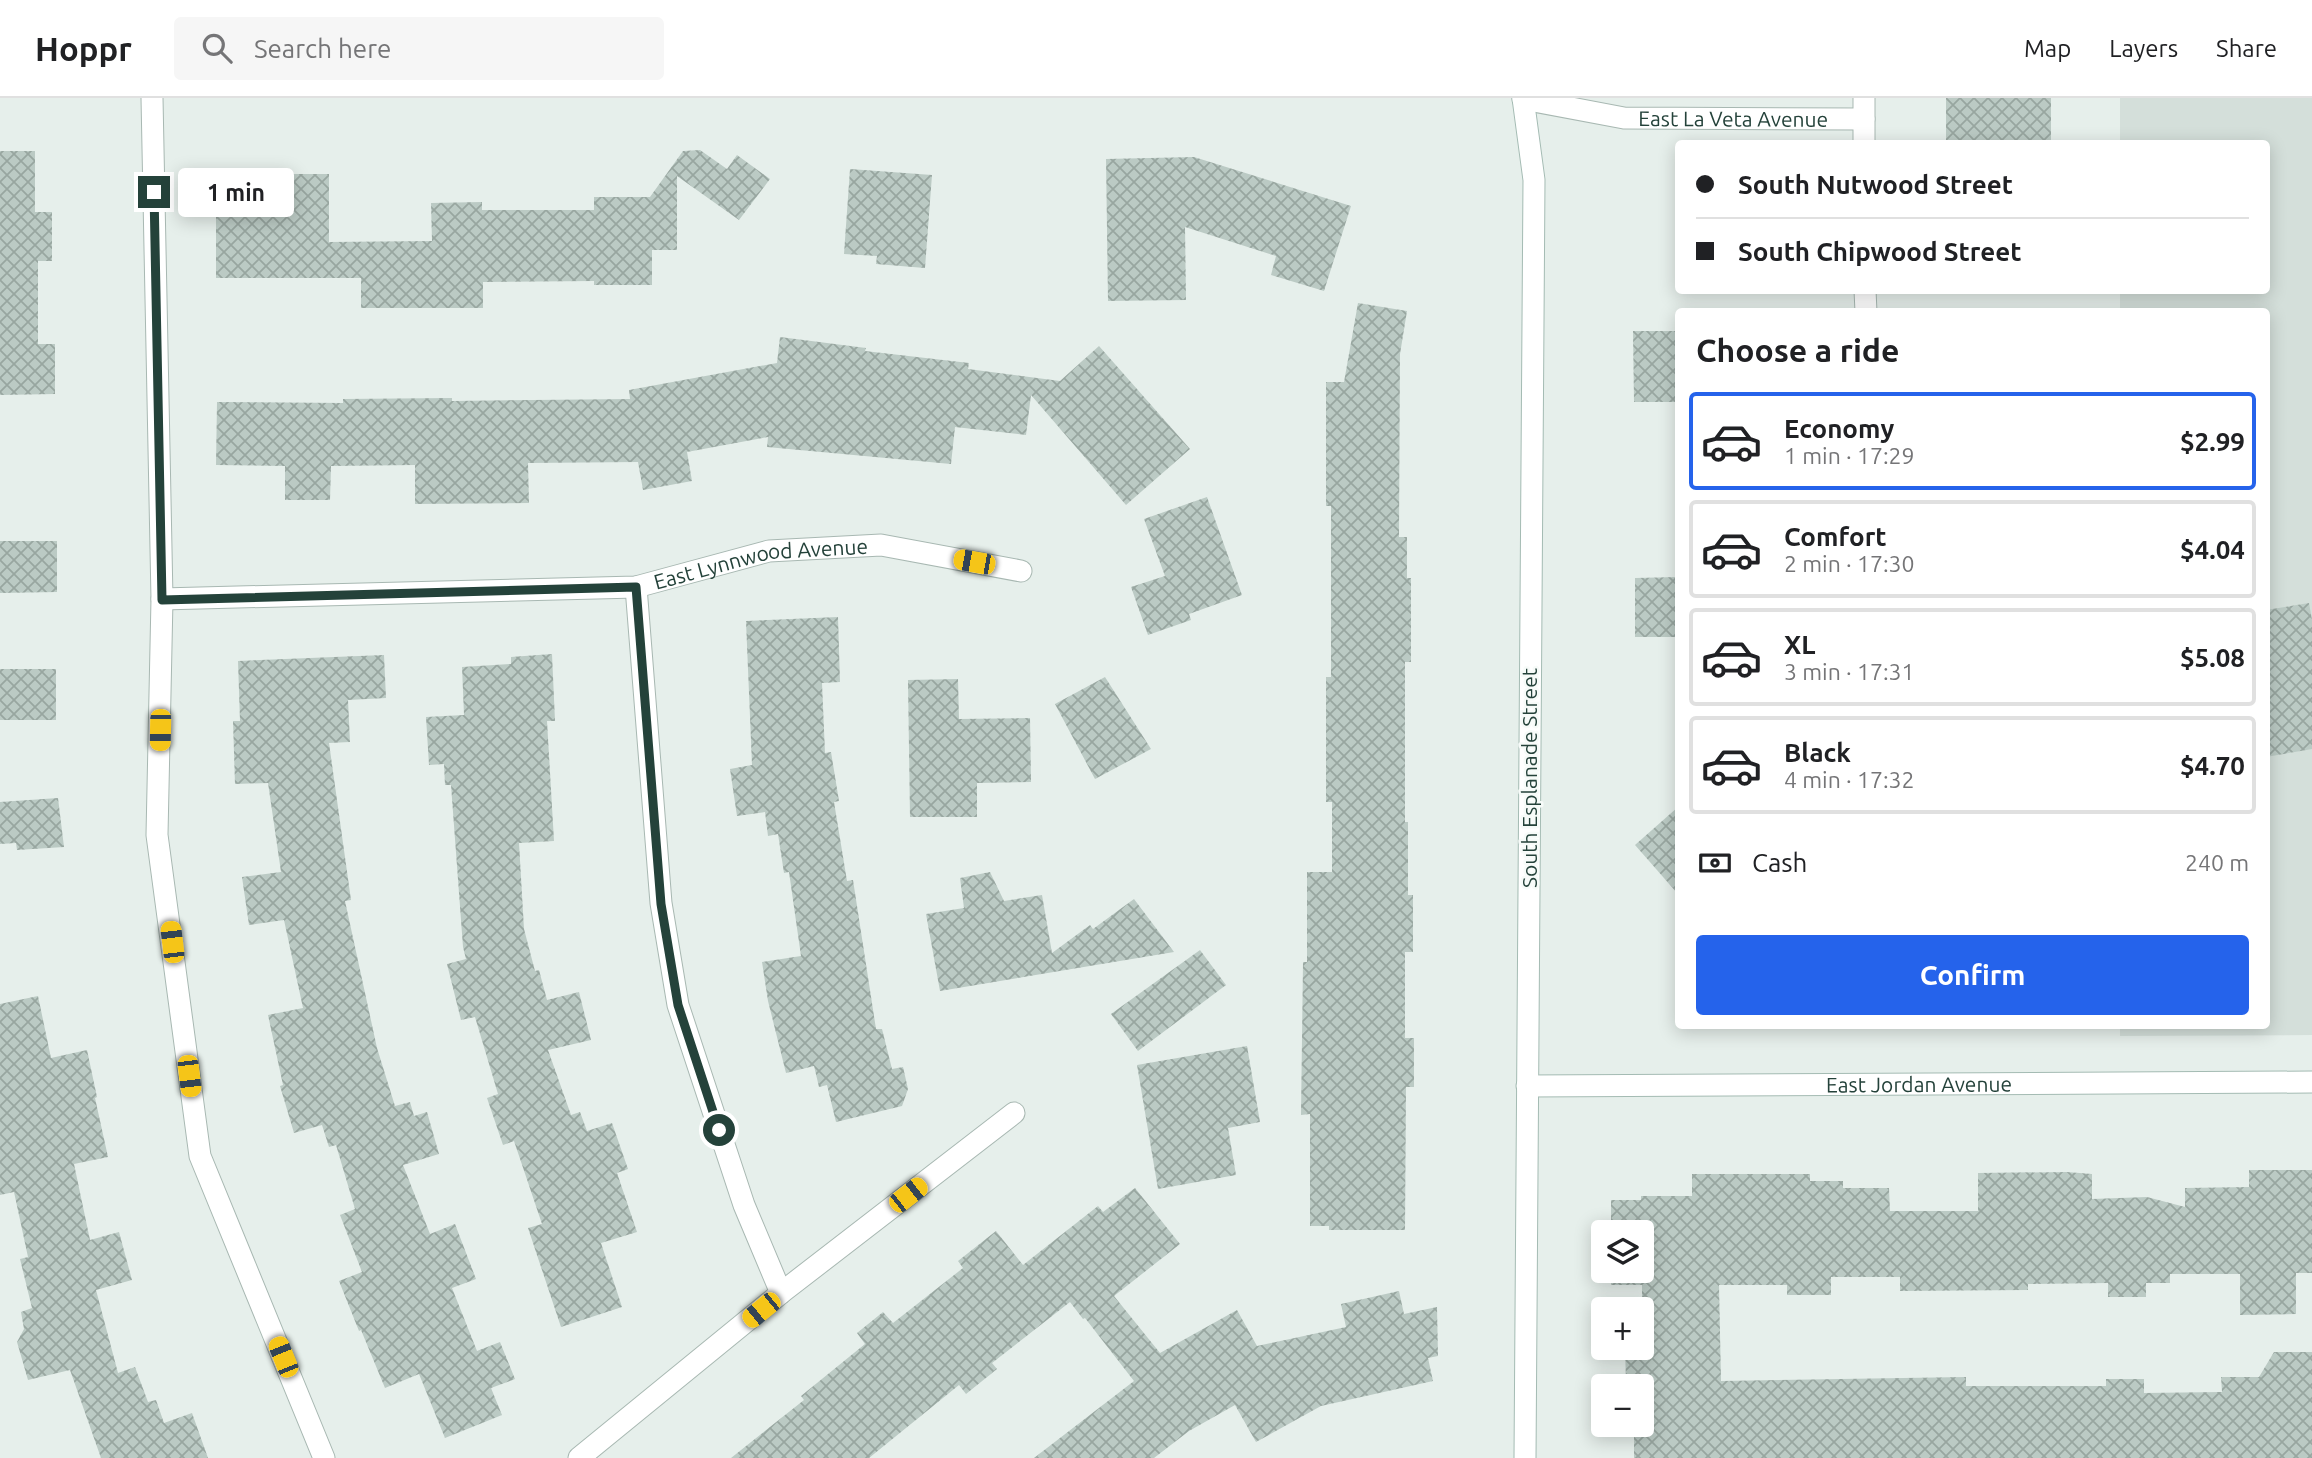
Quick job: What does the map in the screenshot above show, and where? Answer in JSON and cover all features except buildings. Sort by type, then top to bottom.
[{"type":"street","points":[[152,98],[162,600],[157,835],[200,1156],[324,1458]]},
{"type":"street","name":"East La Veta Avenue","points":[[1522,98],[1624,118],[1864,120]]},
{"type":"street","name":"South Esplanade Street","points":[[1522,98],[1534,180],[1525,1458]]},
{"type":"street","points":[[1864,98],[1864,140]]},
{"type":"street","name":"East Lynnwood Avenue","points":[[162,600],[636,587],[768,551],[881,545],[1021,571]]},
{"type":"street","points":[[636,587],[661,904],[678,1005],[744,1205],[781,1293]]},
{"type":"street","name":"East Jordan Avenue","points":[[1527,1086],[2312,1082]]},
{"type":"street","points":[[579,1458],[781,1293],[1014,1113]]},
{"type":"shaded area","points":[[2120,98],[2312,98],[2312,1035],[2120,1036],[2120,1029],[2270,1029],[2270,308],[2120,308],[2120,294],[2270,294],[2270,140],[2120,140]]},
{"type":"route","points":[[154,192],[162,600],[636,587],[661,904],[678,1005],[719,1130]]}]
